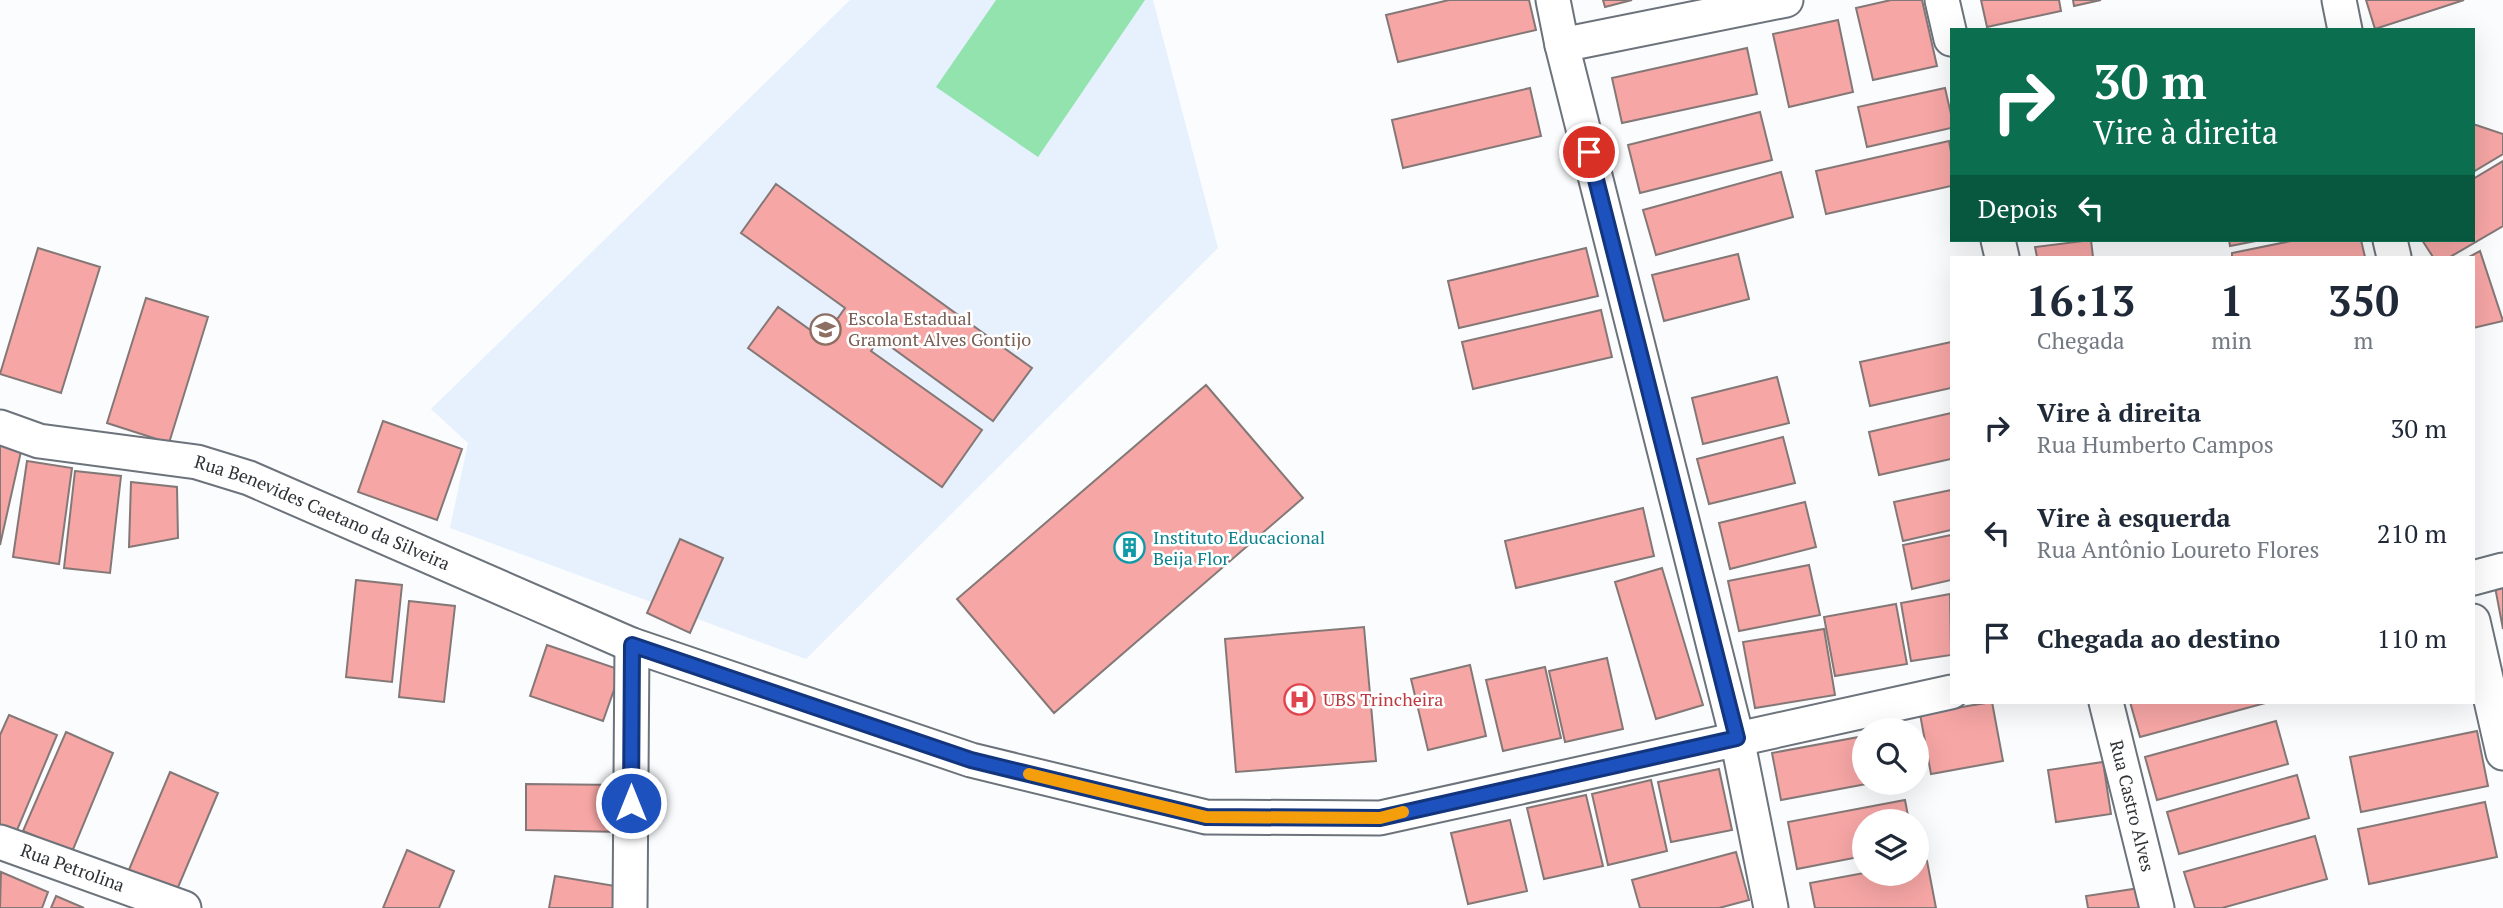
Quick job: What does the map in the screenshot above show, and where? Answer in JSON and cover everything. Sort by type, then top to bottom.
[{"type":"street","points":[[1553,0],[1562,45],[1737,738],[1771,908]]},
{"type":"street","points":[[1562,45],[1786,0]]},
{"type":"street","points":[[1942,0],[1950,35]]},
{"type":"street","points":[[2339,0],[2345,28]]},
{"type":"street","name":"Rua Benevides Caetano da Silveira","points":[[0,426],[39,441],[197,462],[248,478],[632,645],[971,760],[1206,817],[1380,818],[1950,692]]},
{"type":"street","points":[[2475,577],[2503,570]]},
{"type":"street","points":[[2475,630],[2503,752]]},
{"type":"street","points":[[630,908],[632,645]]},
{"type":"street","name":"Rua Castro Alves","points":[[2106,704],[2157,908]]},
{"type":"street","name":"Rua Petrolina","points":[[0,842],[184,908]]},
{"type":"shaded area","name":"Escola Estadual Gramont Alves Gontijo","points":[[850,0],[1153,0],[1218,248],[806,659],[450,528],[468,443],[431,409]]},
{"type":"green space","points":[[996,0],[1145,0],[1038,157],[936,87]]},
{"type":"building","points":[[1449,0],[1529,0],[1536,30],[1398,62],[1386,15]]},
{"type":"building","points":[[1603,0],[1632,0],[1605,7]]},
{"type":"building","points":[[1891,0],[1922,0],[1937,66],[1873,80],[1856,8]]},
{"type":"building","points":[[1981,0],[2059,0],[2061,11],[1987,27]]},
{"type":"building","points":[[2073,0],[2101,0],[2074,6]]},
{"type":"building","points":[[2366,0],[2464,0],[2378,28],[2375,28]]},
{"type":"building","points":[[1838,20],[1853,92],[1789,107],[1773,34]]},
{"type":"building","points":[[1747,48],[1757,94],[1622,123],[1612,78]]},
{"type":"building","points":[[1530,88],[1541,136],[1403,168],[1392,120]]},
{"type":"building","points":[[1945,88],[1950,110],[1950,128],[1867,147],[1858,107]]},
{"type":"building","points":[[1760,112],[1772,160],[1640,193],[1628,145]]},
{"type":"building","points":[[2475,125],[2503,134],[2503,154],[2475,171]]},
{"type":"building","points":[[1949,141],[1950,186],[1826,214],[1816,171]]},
{"type":"building","points":[[2503,161],[2503,226],[2452,256],[2432,256],[2423,242],[2475,242],[2475,178]]},
{"type":"building","points":[[1781,172],[1793,217],[1656,255],[1643,210]]},
{"type":"building","points":[[776,184],[1032,368],[993,421],[880,339],[871,351],[982,430],[942,487],[748,348],[778,307],[823,339],[845,308],[741,233]]},
{"type":"building","points":[[2091,242],[2093,256],[2037,256],[2035,247]]},
{"type":"building","points":[[2229,242],[2251,242],[2230,246]]},
{"type":"building","points":[[2286,242],[2361,242],[2365,256],[2232,256],[2232,253]]},
{"type":"building","points":[[38,248],[100,267],[61,393],[0,374]]},
{"type":"building","points":[[1586,248],[1598,296],[1459,328],[1448,281]]},
{"type":"building","points":[[2480,251],[2503,321],[2475,328],[2475,256],[2471,256]]},
{"type":"building","points":[[1738,254],[1749,299],[1664,321],[1652,275]]},
{"type":"building","points":[[146,298],[208,317],[169,443],[107,423]]},
{"type":"building","points":[[1601,310],[1612,357],[1473,389],[1462,342]]},
{"type":"building","points":[[1950,342],[1950,388],[1870,406],[1860,362]]},
{"type":"building","points":[[1777,377],[1789,423],[1703,444],[1692,398]]},
{"type":"building","name":"Instituto Educacional Beija Flor","points":[[1206,385],[1303,498],[1054,713],[957,599]]},
{"type":"building","points":[[1950,413],[1950,459],[1879,475],[1869,432]]},
{"type":"building","points":[[383,421],[462,449],[437,520],[358,492]]},
{"type":"building","points":[[1783,437],[1795,483],[1709,504],[1697,459]]},
{"type":"building","points":[[0,442],[22,447],[0,545]]},
{"type":"building","points":[[27,461],[72,468],[59,564],[13,557]]},
{"type":"building","points":[[75,471],[121,476],[110,573],[64,568]]},
{"type":"building","points":[[131,482],[177,487],[178,538],[129,547]]},
{"type":"building","points":[[1950,490],[1950,530],[1903,541],[1894,502]]},
{"type":"building","points":[[1805,502],[1816,547],[1730,569],[1719,523]]},
{"type":"building","points":[[1643,508],[1654,556],[1516,588],[1505,541]]},
{"type":"building","points":[[1950,535],[1950,580],[1912,589],[1903,545]]},
{"type":"building","points":[[680,539],[723,558],[690,633],[647,613]]},
{"type":"building","points":[[1809,565],[1820,615],[1739,631],[1728,581]]},
{"type":"building","points":[[1662,568],[1703,705],[1656,719],[1615,582]]},
{"type":"building","points":[[356,580],[402,585],[392,682],[346,677]]},
{"type":"building","points":[[2503,585],[2503,629],[2495,587]]},
{"type":"building","points":[[1950,594],[1950,655],[1911,661],[1901,603]]},
{"type":"building","points":[[409,601],[455,606],[444,702],[399,697]]},
{"type":"building","points":[[1896,604],[1907,664],[1835,676],[1824,617]]},
{"type":"building","name":"UBS Trincheira","points":[[1364,627],[1376,761],[1236,772],[1225,639]]},
{"type":"building","points":[[1824,629],[1835,695],[1755,708],[1743,642]]},
{"type":"building","points":[[547,645],[621,670],[603,721],[530,696]]},
{"type":"building","points":[[1607,658],[1623,729],[1565,742],[1549,671]]},
{"type":"building","points":[[1470,665],[1486,736],[1428,750],[1411,679]]},
{"type":"building","points":[[1545,667],[1561,738],[1503,751],[1486,680]]},
{"type":"building","points":[[1992,704],[2003,761],[1931,774],[1929,718],[1921,718],[1920,714]]},
{"type":"building","points":[[2131,704],[2262,704],[2140,737]]},
{"type":"building","points":[[9,715],[57,735],[15,835],[0,828],[0,735]]},
{"type":"building","points":[[2276,721],[2288,764],[2157,800],[2145,757]]},
{"type":"building","points":[[2477,731],[2488,786],[2361,812],[2350,757]]},
{"type":"building","points":[[66,732],[113,753],[72,852],[23,831]]},
{"type":"building","points":[[1852,738],[1852,787],[1781,800],[1772,753]]},
{"type":"building","points":[[2103,762],[2111,814],[2056,822],[2048,770]]},
{"type":"building","points":[[1719,769],[1732,830],[1671,842],[1658,782]]},
{"type":"building","points":[[170,772],[218,793],[176,892],[128,872]]},
{"type":"building","points":[[2297,775],[2309,818],[2179,854],[2167,812]]},
{"type":"building","points":[[1651,780],[1667,851],[1608,865],[1592,794]]},
{"type":"building","points":[[526,784],[623,785],[622,832],[526,830]]},
{"type":"building","points":[[1586,795],[1603,866],[1544,879],[1527,808]]},
{"type":"building","points":[[1905,800],[1907,809],[1857,809]]},
{"type":"building","points":[[2485,802],[2497,857],[2369,884],[2358,829]]},
{"type":"building","points":[[1852,810],[1852,858],[1797,869],[1788,822]]},
{"type":"building","points":[[1510,820],[1527,891],[1468,904],[1451,833]]},
{"type":"building","points":[[2315,836],[2327,879],[2222,908],[2195,908],[2184,872]]},
{"type":"building","points":[[407,850],[454,871],[439,908],[383,908]]},
{"type":"building","points":[[1736,852],[1749,900],[1719,908],[1640,908],[1632,880]]},
{"type":"building","points":[[1929,871],[1936,908],[1815,908],[1810,883],[1852,875],[1852,886],[1929,886]]},
{"type":"building","points":[[1,872],[48,892],[42,908],[0,908]]},
{"type":"building","points":[[555,876],[627,888],[624,908],[549,908]]},
{"type":"building","points":[[2140,888],[2144,908],[2088,908],[2086,896]]},
{"type":"building","points":[[56,896],[84,908],[51,908]]},
{"type":"slow traffic","points":[[1029,774],[1206,817],[1380,818],[1403,812]]},
{"type":"place","name":"Escola Estadual Gramont Alves Gontijo","points":[[825,329]]},
{"type":"place","name":"Instituto Educacional Beija Flor","points":[[1130,548]]},
{"type":"place","name":"UBS Trincheira","points":[[1300,700]]},
{"type":"route","points":[[631,803],[632,645],[971,760],[1206,817],[1380,818],[1737,738],[1589,152]]}]
